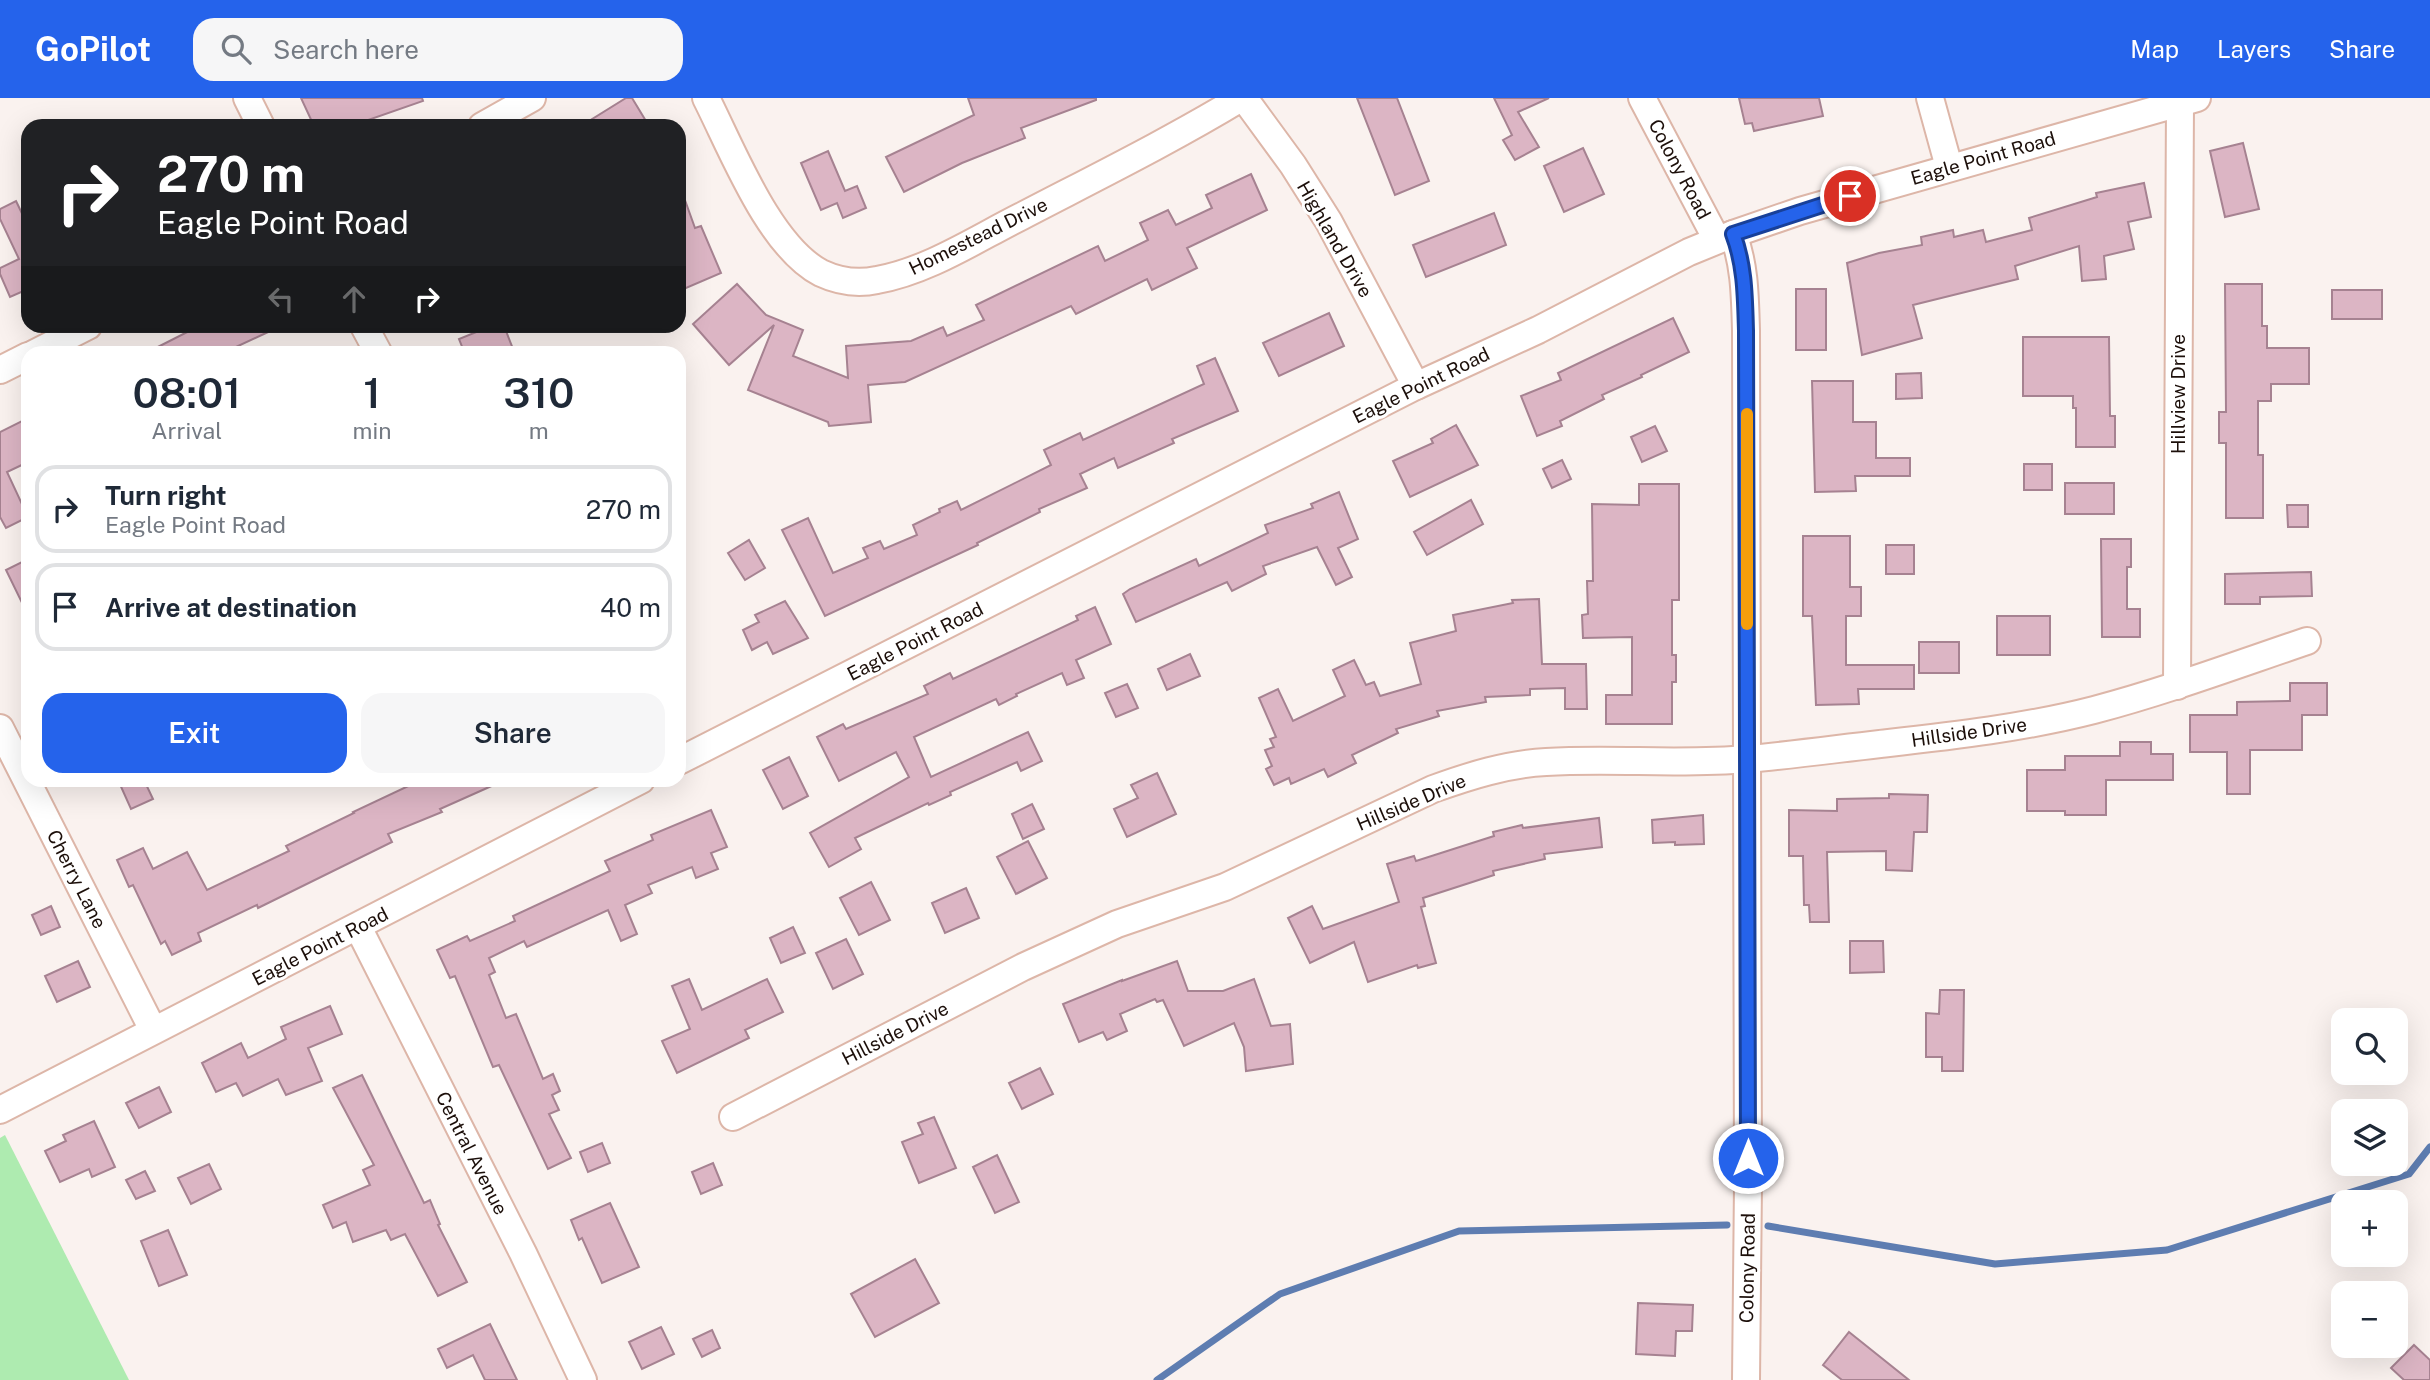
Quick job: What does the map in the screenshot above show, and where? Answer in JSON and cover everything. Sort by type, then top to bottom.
[{"type":"street","points":[[247,98],[258,119]]},
{"type":"street","points":[[494,119],[532,98]]},
{"type":"street","name":"Homestead Drive","points":[[706,98],[766,215],[784,242],[795,254],[822,273],[844,281],[860,282],[877,281],[909,272],[955,250],[1198,125],[1242,98]]},
{"type":"street","name":"Highland Drive","points":[[1242,98],[1293,165],[1329,222],[1416,386]]},
{"type":"street","name":"Colony Road","points":[[1643,98],[1725,237],[1738,247],[1744,280],[1748,759],[1746,1380]]},
{"type":"street","points":[[1930,98],[1949,167]]},
{"type":"street","name":"Eagle Point Road","points":[[686,757],[1416,386],[1538,330],[1725,237],[1800,211],[1949,167],[2189,100]]},
{"type":"street","name":"Hillview Drive","points":[[2177,686],[2189,100]]},
{"type":"street","points":[[49,346],[74,333]]},
{"type":"street","points":[[0,370],[21,360]]},
{"type":"street","name":"Hillside Drive","points":[[733,1117],[1023,967],[1117,924],[1225,887],[1433,789],[1465,777],[1544,762],[1748,759],[1940,737],[2025,724],[2093,710],[2177,686],[2306,641]]},
{"type":"street","name":"Cherry Lane","points":[[0,728],[21,770]]},
{"type":"street","name":"Cherry Lane","points":[[30,787],[153,1031]]},
{"type":"street","name":"Eagle Point Road","points":[[0,1110],[358,927],[599,790]]},
{"type":"street","name":"Central Avenue","points":[[358,927],[523,1253],[583,1380]]},
{"type":"green space","points":[[5,1135],[129,1380],[0,1380],[0,1138]]},
{"type":"building","points":[[301,98],[422,98],[423,101],[371,119],[311,119]]},
{"type":"building","points":[[626,98],[632,98],[645,119],[592,119]]},
{"type":"building","points":[[968,98],[1096,100],[1021,128],[1025,138],[962,163],[904,192],[886,157],[974,115]]},
{"type":"building","points":[[1357,98],[1397,98],[1429,181],[1395,195]]},
{"type":"building","points":[[1494,98],[1549,98],[1518,112],[1539,147],[1515,160],[1503,140],[1512,135]]},
{"type":"building","points":[[1739,98],[1819,98],[1823,116],[1754,131],[1752,123],[1745,124]]},
{"type":"building","points":[[2243,143],[2259,209],[2225,217],[2210,151]]},
{"type":"building","points":[[1583,148],[1604,194],[1564,212],[1544,166]]},
{"type":"building","points":[[828,151],[845,191],[857,186],[866,208],[843,218],[837,203],[821,210],[801,163]]},
{"type":"building","points":[[1251,174],[1267,210],[1187,248],[1197,268],[1152,290],[1147,279],[1076,314],[1071,306],[905,382],[868,385],[871,422],[829,426],[828,422],[748,390],[774,325],[729,365],[693,324],[737,284],[766,315],[803,330],[793,356],[848,378],[846,346],[911,341],[943,327],[947,336],[984,320],[976,305],[1098,246],[1105,261],[1148,240],[1140,223],[1168,210],[1176,225],[1212,208],[1206,195]]},
{"type":"building","points":[[2144,183],[2151,217],[2128,222],[2134,249],[2104,256],[2106,279],[2082,281],[2079,246],[2015,266],[2018,279],[1913,305],[1922,338],[1862,355],[1847,263],[1879,253],[1922,245],[1921,237],[1953,230],[1954,237],[1983,230],[1986,242],[2032,230],[2029,218],[2097,197],[2096,193]]},
{"type":"building","points":[[16,201],[21,211],[21,292],[10,297],[0,268],[19,259],[0,219],[0,209]]},
{"type":"building","points":[[686,203],[695,228],[701,226],[721,273],[686,288]]},
{"type":"building","points":[[1494,213],[1506,245],[1426,277],[1413,245]]},
{"type":"building","points":[[2225,284],[2262,284],[2262,326],[2267,326],[2267,348],[2309,348],[2309,384],[2271,384],[2271,401],[2258,401],[2258,455],[2263,455],[2263,518],[2226,518],[2226,443],[2219,443],[2219,412],[2226,412]]},
{"type":"building","points":[[1796,289],[1826,289],[1826,350],[1796,350]]},
{"type":"building","points":[[2332,290],[2382,290],[2382,319],[2332,319]]},
{"type":"building","points":[[1329,313],[1344,346],[1279,376],[1263,343]]},
{"type":"building","points":[[1673,318],[1689,352],[1602,395],[1604,399],[1560,421],[1562,426],[1537,436],[1521,396],[1561,380],[1558,373]]},
{"type":"building","points":[[185,333],[266,333],[238,346],[160,346]]},
{"type":"building","points":[[474,333],[507,333],[512,346],[462,346],[459,339]]},
{"type":"building","points":[[2023,337],[2109,337],[2110,416],[2115,416],[2115,447],[2076,447],[2076,408],[2073,408],[2073,396],[2023,396]]},
{"type":"building","points":[[1215,358],[1238,411],[1172,439],[1174,443],[1118,468],[1114,458],[1080,474],[1087,488],[1039,509],[1040,512],[977,543],[978,545],[825,616],[782,530],[808,518],[833,573],[868,558],[863,548],[880,541],[884,549],[917,535],[913,525],[940,512],[939,509],[957,501],[961,510],[1051,465],[1044,450],[1080,433],[1083,440],[1204,384],[1197,366]]},
{"type":"building","points":[[1921,373],[1922,398],[1896,399],[1896,374]]},
{"type":"building","points":[[1812,381],[1853,381],[1853,422],[1876,422],[1876,458],[1910,458],[1910,476],[1855,476],[1856,491],[1815,492]]},
{"type":"building","points":[[21,422],[21,465],[7,472],[21,502],[21,520],[6,528],[0,517],[0,432]]},
{"type":"building","points":[[1456,425],[1478,465],[1410,497],[1393,461],[1433,443],[1431,439]]},
{"type":"building","points":[[1655,426],[1667,451],[1642,462],[1631,437]]},
{"type":"building","points":[[1562,460],[1571,479],[1552,488],[1543,469]]},
{"type":"building","points":[[2024,464],[2052,464],[2052,490],[2024,490]]},
{"type":"building","points":[[2065,483],[2114,483],[2114,514],[2065,514]]},
{"type":"building","points":[[1639,484],[1679,484],[1679,600],[1672,600],[1672,655],[1676,655],[1676,682],[1672,682],[1672,724],[1606,724],[1606,695],[1632,695],[1632,637],[1583,638],[1582,615],[1588,614],[1587,581],[1593,581],[1592,504],[1639,505]]},
{"type":"building","points":[[1339,492],[1358,539],[1338,548],[1352,577],[1336,585],[1317,547],[1263,566],[1266,574],[1232,591],[1227,582],[1136,622],[1123,594],[1130,589],[1196,559],[1199,566],[1268,533],[1265,525],[1313,508],[1311,504]]},
{"type":"building","points":[[1471,500],[1483,524],[1427,555],[1414,532]]},
{"type":"building","points":[[2287,505],[2308,505],[2308,527],[2288,527]]},
{"type":"building","points":[[1803,536],[1850,536],[1850,587],[1861,587],[1861,616],[1846,616],[1846,665],[1914,665],[1914,689],[1858,689],[1859,704],[1816,705],[1812,616],[1803,616]]},
{"type":"building","points":[[2101,539],[2131,539],[2131,567],[2127,567],[2127,609],[2140,609],[2140,637],[2102,637]]},
{"type":"building","points":[[749,540],[765,568],[745,580],[728,553]]},
{"type":"building","points":[[1886,545],[1914,545],[1914,574],[1886,574]]},
{"type":"building","points":[[21,562],[21,601],[6,570]]},
{"type":"building","points":[[2311,572],[2312,596],[2260,597],[2260,604],[2225,604],[2225,574]]},
{"type":"building","points":[[1539,599],[1542,664],[1586,664],[1587,709],[1565,709],[1565,688],[1530,689],[1530,695],[1485,697],[1486,702],[1437,711],[1439,716],[1396,729],[1398,733],[1352,755],[1356,763],[1328,777],[1324,769],[1291,784],[1289,778],[1274,785],[1266,769],[1272,766],[1265,750],[1274,747],[1270,739],[1276,737],[1259,698],[1278,689],[1293,721],[1345,696],[1333,670],[1354,660],[1366,685],[1374,682],[1380,696],[1421,684],[1410,643],[1456,631],[1453,615],[1513,603],[1512,600]]},
{"type":"building","points":[[785,601],[808,638],[773,654],[767,642],[752,650],[743,630],[759,622],[755,615]]},
{"type":"building","points":[[1095,607],[1111,644],[1076,660],[1084,678],[1067,685],[1062,673],[1016,694],[1017,696],[999,705],[996,699],[914,737],[931,777],[1028,732],[1042,761],[1021,771],[1017,762],[855,838],[861,849],[829,867],[810,833],[909,777],[896,752],[839,781],[817,737],[843,724],[846,729],[928,694],[924,686],[950,673],[953,679],[1078,620],[1076,616]]},
{"type":"building","points":[[1997,616],[2050,616],[2050,655],[1997,655]]},
{"type":"building","points":[[1919,642],[1959,642],[1959,673],[1919,673]]},
{"type":"building","points":[[1190,654],[1200,676],[1167,690],[1158,669]]},
{"type":"building","points":[[2290,683],[2327,683],[2327,715],[2302,715],[2302,750],[2250,750],[2250,794],[2227,794],[2227,752],[2190,752],[2190,715],[2237,715],[2237,702],[2290,701]]},
{"type":"building","points":[[1127,684],[1138,708],[1116,717],[1105,693]]},
{"type":"building","points":[[2120,742],[2151,742],[2151,754],[2173,754],[2173,780],[2106,780],[2106,815],[2027,811],[2027,770],[2065,770],[2065,756],[2120,756]]},
{"type":"building","points":[[789,757],[808,796],[783,809],[763,770]]},
{"type":"building","points":[[1157,773],[1176,814],[1127,837],[1114,809],[1138,798],[1131,785]]},
{"type":"building","points":[[121,787],[147,787],[153,799],[131,809]]},
{"type":"building","points":[[406,787],[489,787],[440,809],[442,812],[388,834],[392,842],[258,908],[257,905],[198,933],[201,941],[172,955],[165,941],[161,944],[133,885],[129,887],[117,860],[143,848],[153,869],[187,852],[207,890],[289,851],[286,846]]},
{"type":"building","points":[[1889,794],[1928,795],[1927,832],[1914,832],[1912,871],[1886,870],[1886,851],[1827,852],[1829,922],[1810,922],[1809,905],[1804,905],[1803,856],[1789,856],[1789,810],[1837,811],[1837,799],[1889,798]]},
{"type":"building","points":[[1032,804],[1044,829],[1023,839],[1012,814]]},
{"type":"building","points":[[711,810],[727,847],[711,853],[718,869],[696,878],[692,867],[648,885],[652,893],[625,905],[637,934],[621,941],[608,910],[527,947],[524,941],[489,958],[495,972],[489,975],[506,1018],[516,1014],[543,1079],[553,1074],[560,1091],[552,1095],[559,1110],[549,1114],[571,1158],[548,1169],[499,1065],[493,1067],[455,976],[450,978],[437,950],[467,936],[470,941],[515,921],[513,916],[610,871],[605,861],[653,840],[651,835]]},
{"type":"building","points":[[1703,815],[1704,844],[1653,843],[1652,820]]},
{"type":"building","points":[[1599,818],[1602,847],[1544,854],[1545,859],[1493,871],[1494,875],[1423,898],[1425,906],[1421,907],[1436,963],[1418,968],[1417,965],[1368,982],[1354,942],[1310,963],[1288,918],[1312,906],[1323,929],[1399,902],[1387,864],[1414,856],[1416,861],[1494,836],[1493,832],[1522,825],[1523,828]]},
{"type":"building","points":[[1028,841],[1047,878],[1016,894],[997,857]]},
{"type":"building","points":[[871,882],[890,920],[859,935],[840,898]]},
{"type":"building","points":[[966,888],[979,918],[945,933],[932,903]]},
{"type":"building","points":[[51,906],[60,927],[41,935],[32,915]]},
{"type":"building","points":[[793,927],[805,953],[781,963],[770,938]]},
{"type":"building","points":[[846,939],[863,974],[833,989],[816,953]]},
{"type":"building","points":[[1850,941],[1883,941],[1884,972],[1850,973]]},
{"type":"building","points":[[78,961],[90,987],[57,1002],[45,976]]},
{"type":"building","points":[[1177,961],[1188,991],[1223,991],[1254,979],[1271,1026],[1290,1024],[1293,1064],[1246,1071],[1244,1047],[1234,1023],[1184,1046],[1163,1000],[1157,1002],[1155,999],[1120,1014],[1127,1031],[1107,1040],[1103,1032],[1079,1042],[1063,1004]]},
{"type":"building","points":[[689,979],[702,1010],[767,979],[783,1012],[745,1030],[749,1038],[677,1073],[662,1041],[690,1029],[672,986]]},
{"type":"building","points":[[1940,990],[1964,990],[1963,1071],[1942,1071],[1942,1057],[1926,1057],[1926,1013],[1939,1014]]},
{"type":"building","points":[[330,1006],[342,1034],[308,1048],[322,1081],[286,1095],[278,1079],[243,1096],[236,1083],[216,1092],[202,1063],[241,1043],[248,1058],[286,1039],[281,1027]]},
{"type":"building","points":[[1040,1068],[1053,1094],[1022,1109],[1009,1083]]},
{"type":"building","points":[[362,1075],[424,1203],[430,1200],[440,1224],[438,1225],[467,1282],[438,1296],[405,1234],[391,1240],[386,1230],[353,1242],[346,1222],[333,1228],[323,1205],[370,1185],[363,1170],[374,1165],[333,1088]]},
{"type":"building","points":[[159,1087],[171,1112],[139,1128],[126,1103]]},
{"type":"building","points":[[934,1117],[956,1168],[919,1183],[902,1142],[923,1134],[918,1123]]},
{"type":"building","points":[[94,1121],[115,1167],[92,1177],[89,1169],[60,1182],[45,1151],[66,1141],[63,1135]]},
{"type":"building","points":[[602,1143],[610,1163],[588,1172],[580,1152]]},
{"type":"building","points":[[997,1155],[1019,1202],[995,1213],[973,1167]]},
{"type":"building","points":[[713,1163],[722,1185],[701,1194],[692,1172]]},
{"type":"building","points":[[209,1164],[221,1189],[191,1204],[178,1178]]},
{"type":"building","points":[[145,1171],[155,1191],[136,1199],[126,1180]]},
{"type":"building","points":[[610,1203],[639,1267],[602,1283],[571,1220]]},
{"type":"building","points":[[168,1230],[187,1275],[159,1286],[141,1241]]},
{"type":"building","points":[[915,1259],[939,1303],[875,1337],[851,1294]]},
{"type":"building","points":[[1638,1303],[1693,1305],[1692,1331],[1676,1331],[1675,1356],[1636,1354]]},
{"type":"building","points":[[490,1324],[517,1380],[485,1380],[473,1355],[447,1368],[438,1349]]},
{"type":"building","points":[[661,1327],[674,1354],[642,1369],[629,1342]]},
{"type":"building","points":[[712,1330],[720,1348],[702,1357],[693,1339]]},
{"type":"building","points":[[1849,1332],[1909,1380],[1842,1380],[1823,1365]]},
{"type":"building","points":[[2414,1345],[2430,1360],[2430,1380],[2404,1380],[2391,1368],[2401,1358],[2408,1358],[2408,1351]]},
{"type":"waterway","points":[[1768,1226],[1995,1264],[2167,1250],[2409,1174],[2430,1147]]},
{"type":"waterway","points":[[1157,1380],[1280,1294],[1459,1231],[1727,1225]]},
{"type":"slow traffic","points":[[1747,414],[1747,624]]},
{"type":"route","points":[[1748,1158],[1746,331],[1744,280],[1733,234],[1850,196]]}]
